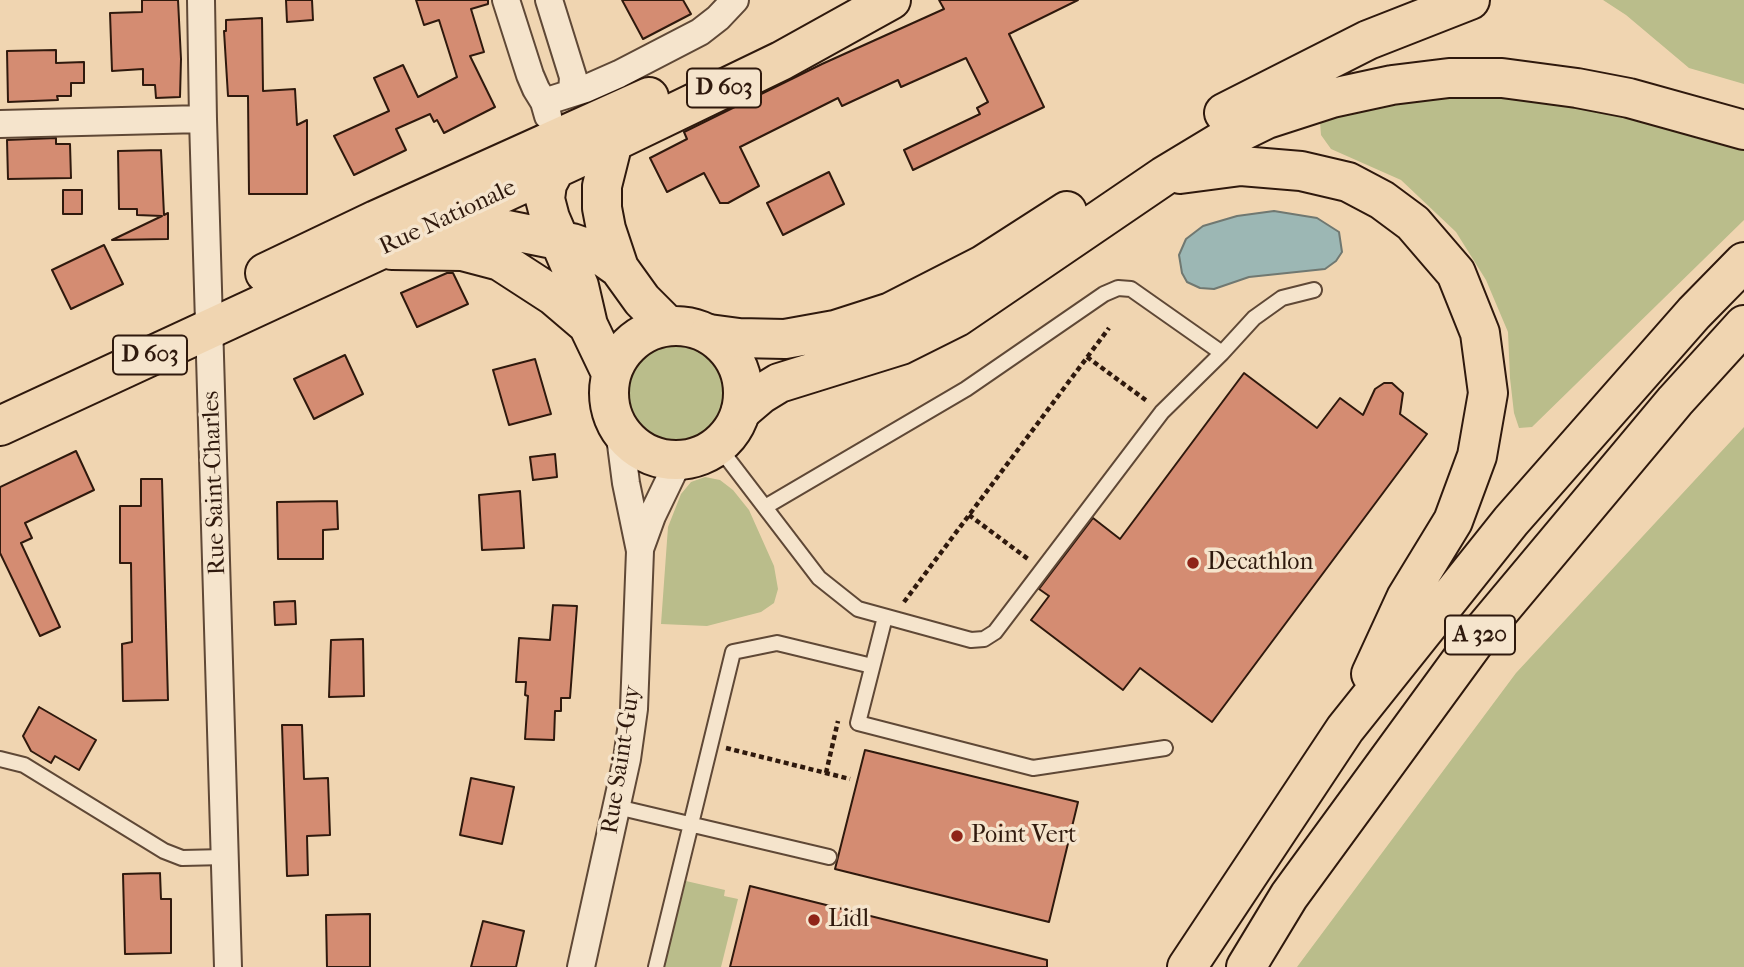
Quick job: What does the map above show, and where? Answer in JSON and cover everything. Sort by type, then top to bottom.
[{"type":"main road","name":"Rue Nationale","points":[[0,426],[209,314],[378,235],[575,134],[872,0]]},
{"type":"main road","name":"Rue Nationale","points":[[378,235],[443,221],[575,134],[780,61],[891,0]]},
{"type":"main road","points":[[709,334],[724,345],[735,359],[741,376],[741,411],[732,430],[718,446],[699,456],[679,460],[661,459],[645,452],[631,443],[619,429],[611,412],[608,393],[611,373],[619,356],[632,341],[649,331],[667,325],[682,325],[709,334],[785,339],[835,330],[891,312],[982,265],[1168,145],[1241,104],[1368,40],[1470,0]]},
{"type":"main road","points":[[1241,104],[1328,82],[1389,71],[1447,64],[1504,64],[1579,74],[1632,85],[1744,116]]},
{"type":"main road","points":[[741,411],[779,383],[901,345],[957,317],[1164,176],[1222,141],[1267,119],[1332,98],[1392,85],[1449,78],[1502,78],[1629,97],[1744,130]]},
{"type":"main road","points":[[611,373],[588,325],[579,286],[550,218],[545,199],[547,184],[575,134],[605,170],[602,208],[619,268],[642,300],[667,325]]},
{"type":"main road","points":[[1164,176],[1241,166],[1301,171],[1348,182],[1382,200],[1413,223],[1436,247],[1456,273],[1480,333],[1488,393],[1477,456],[1452,521],[1406,598],[1345,730]]},
{"type":"main road","points":[[443,221],[477,224],[559,240],[596,251],[619,268]]},
{"type":"main road","points":[[378,235],[500,261],[554,296],[588,325]]},
{"type":"main road","name":"A 320","points":[[1187,967],[1345,730],[1511,521],[1694,313],[1744,262]]},
{"type":"main road","name":"Rue Nationale","points":[[0,398],[209,314]]},
{"type":"main road","name":"A 320","points":[[1246,967],[1290,896],[1481,633],[1675,401],[1744,325]]},
{"type":"main road","points":[[1675,401],[1744,356]]},
{"type":"street","name":"Rue Saint-Charles","points":[[201,0],[202,119],[228,967]]},
{"type":"street","points":[[506,0],[533,82],[544,102],[575,134]]},
{"type":"street","points":[[549,0],[573,77],[575,134]]},
{"type":"street","points":[[575,134],[619,74],[700,32],[719,18],[734,0]]},
{"type":"street","points":[[544,102],[575,134]]},
{"type":"street","points":[[0,124],[202,119]]},
{"type":"street","name":"Rue Saint-Guy","points":[[581,967],[627,759],[634,709],[640,551],[626,483],[619,429]]},
{"type":"street","name":"Rue Saint-Guy","points":[[640,551],[652,516],[679,460]]},
{"type":"lane","points":[[765,507],[966,389],[1104,294],[1118,288],[1131,289],[1222,353]]},
{"type":"lane","points":[[718,446],[820,578],[858,609],[971,640],[984,639],[995,632],[1162,412],[1254,318],[1282,298],[1314,290]]},
{"type":"lane","points":[[891,619],[872,666],[858,723],[1033,768],[1165,748]]},
{"type":"lane","points":[[656,967],[733,652],[777,643],[872,666]]},
{"type":"lane","points":[[0,759],[24,765],[164,851],[182,858],[225,857]]},
{"type":"lane","points":[[617,807],[830,857]]},
{"type":"path","points":[[891,619],[1109,328]]},
{"type":"path","points":[[1087,357],[1162,412]]},
{"type":"path","points":[[969,515],[1042,570]]},
{"type":"path","points":[[826,772],[840,710]]},
{"type":"path","points":[[711,745],[850,779]]},
{"type":"green space","points":[[1603,0],[1744,0],[1744,84],[1689,68],[1626,15]]},
{"type":"green space","points":[[1480,94],[1617,109],[1744,144],[1744,220],[1532,427],[1519,428],[1514,413],[1508,332],[1486,280],[1456,232],[1401,180],[1331,149],[1321,135],[1320,122],[1334,115],[1407,98]]},
{"type":"green space","points":[[675,338],[695,342],[711,353],[722,369],[726,389],[722,409],[711,425],[695,436],[675,440],[655,436],[639,425],[628,409],[624,389],[628,369],[639,353],[655,342]]},
{"type":"green space","points":[[1744,427],[1744,967],[1297,967],[1516,673]]},
{"type":"green space","points":[[705,477],[720,480],[733,490],[749,510],[774,566],[778,589],[774,603],[761,612],[707,626],[661,624],[668,527],[681,494],[691,482]]},
{"type":"green space","points":[[686,881],[725,890],[724,896],[738,899],[721,967],[664,967]]},
{"type":"water","points":[[1274,211],[1317,218],[1339,232],[1342,252],[1336,261],[1325,269],[1249,277],[1214,289],[1200,288],[1187,282],[1182,273],[1179,255],[1186,239],[1203,226],[1237,216]]},
{"type":"building","points":[[142,0],[178,0],[180,97],[156,98],[155,85],[143,85],[143,69],[112,71],[110,13],[142,12]]},
{"type":"building","points":[[286,0],[312,0],[313,20],[287,22]]},
{"type":"building","points":[[416,0],[488,0],[488,4],[471,9],[484,52],[470,56],[495,107],[444,133],[430,114],[396,129],[406,150],[354,175],[334,136],[389,111],[374,78],[403,65],[418,97],[457,77],[439,20],[424,25]]},
{"type":"building","points":[[622,0],[683,0],[691,14],[643,39]]},
{"type":"building","points":[[939,0],[1078,0],[1009,34],[1044,107],[913,170],[904,150],[980,114],[977,108],[988,102],[966,58],[901,87],[898,80],[842,106],[838,98],[740,147],[759,186],[728,203],[720,203],[704,173],[667,192],[650,158],[687,139],[684,132],[822,64],[944,9]]},
{"type":"building","points":[[262,18],[263,91],[295,89],[297,125],[307,120],[307,194],[249,194],[248,96],[228,96],[224,31],[226,20]]},
{"type":"building","points":[[56,50],[56,63],[84,62],[84,83],[71,83],[71,96],[57,96],[58,100],[8,102],[7,51]]},
{"type":"building","points":[[56,138],[56,144],[70,144],[71,178],[8,179],[7,140]]},
{"type":"building","points":[[161,150],[164,215],[168,213],[168,239],[112,240],[162,216],[137,215],[137,209],[119,209],[118,151]]},
{"type":"building","points":[[829,172],[844,204],[783,235],[767,203]]},
{"type":"building","points":[[63,190],[82,190],[82,214],[63,214]]},
{"type":"building","points":[[104,245],[123,284],[71,309],[52,270]]},
{"type":"building","points":[[447,273],[453,273],[468,304],[417,327],[401,293]]},
{"type":"building","points":[[345,355],[363,394],[314,419],[294,379]]},
{"type":"building","points":[[535,359],[551,414],[509,425],[493,370]]},
{"type":"building","name":"Decathlon","points":[[1244,373],[1317,428],[1340,398],[1363,415],[1375,389],[1384,383],[1392,383],[1403,393],[1400,414],[1427,434],[1212,722],[1140,668],[1123,690],[1031,620],[1049,596],[1039,589],[1093,518],[1120,539]]},
{"type":"building","points":[[76,451],[94,490],[25,523],[32,538],[21,543],[60,627],[40,636],[0,553],[0,487]]},
{"type":"building","points":[[555,454],[557,477],[533,480],[530,457]]},
{"type":"building","points":[[141,479],[162,479],[168,700],[123,701],[122,644],[132,642],[131,563],[120,563],[120,506],[141,506]]},
{"type":"building","points":[[520,491],[524,548],[482,550],[479,495]]},
{"type":"building","points":[[337,501],[338,529],[323,530],[323,559],[278,559],[277,502]]},
{"type":"building","points":[[295,601],[296,624],[275,625],[274,602]]},
{"type":"building","points":[[553,605],[577,606],[570,698],[561,698],[561,711],[555,711],[554,740],[525,739],[528,696],[525,695],[526,682],[516,682],[519,638],[550,640]]},
{"type":"building","points":[[363,639],[364,696],[329,697],[331,640]]},
{"type":"building","points":[[39,707],[96,740],[79,770],[55,756],[51,763],[31,751],[23,736]]},
{"type":"building","points":[[282,725],[302,725],[304,779],[328,778],[330,835],[307,836],[308,875],[287,876]]},
{"type":"building","name":"Point Vert","points":[[865,750],[1078,802],[1049,922],[835,869]]},
{"type":"building","points":[[471,778],[514,787],[502,844],[460,835]]},
{"type":"building","points":[[160,873],[161,899],[171,899],[171,953],[125,954],[123,874]]},
{"type":"building","name":"Lidl","points":[[750,886],[1047,960],[1047,967],[730,967]]},
{"type":"building","points":[[370,914],[370,967],[327,967],[326,915]]},
{"type":"building","points":[[483,921],[524,931],[516,967],[471,967]]},
{"type":"place","name":"Decathlon","points":[[1193,563]]},
{"type":"place","name":"Point Vert","points":[[957,836]]},
{"type":"place","name":"Lidl","points":[[814,920]]}]
